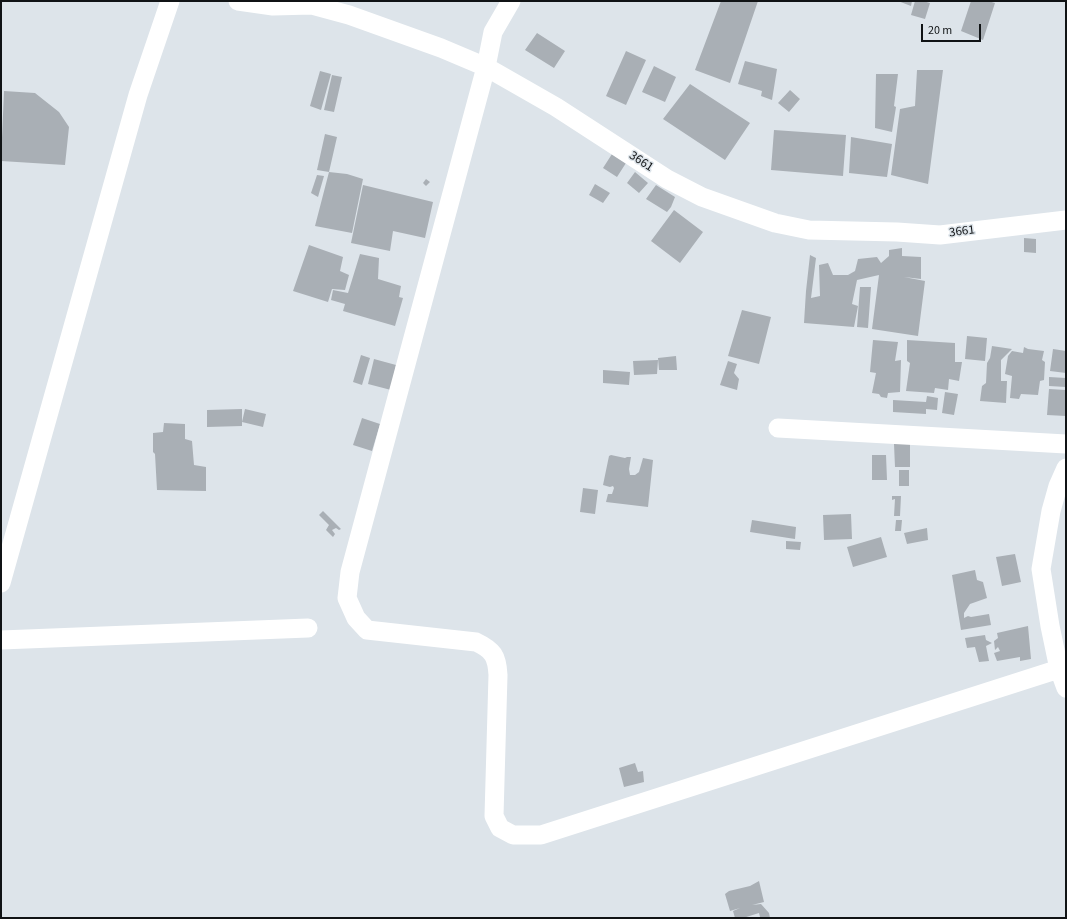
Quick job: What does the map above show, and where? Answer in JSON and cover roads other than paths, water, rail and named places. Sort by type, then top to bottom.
[{"type":"street","points":[[1,584],[138,95],[170,1]]},
{"type":"street","name":"3661","points":[[238,1],[273,6],[312,6],[349,15],[441,48],[486,68],[556,107],[667,179],[702,197],[775,223],[809,230],[897,232],[940,235],[1066,220]]},
{"type":"street","points":[[511,1],[493,32],[486,68],[350,572],[347,598],[356,618],[367,630],[476,642],[488,648],[497,661],[498,675],[494,816],[500,828],[513,835],[540,835],[1059,669]]},
{"type":"street","points":[[778,428],[1066,444]]},
{"type":"street","points":[[1066,468],[1058,486],[1059,511],[1041,569],[1050,626],[1059,669],[1066,688]]},
{"type":"street","points":[[1,640],[308,628]]}]
